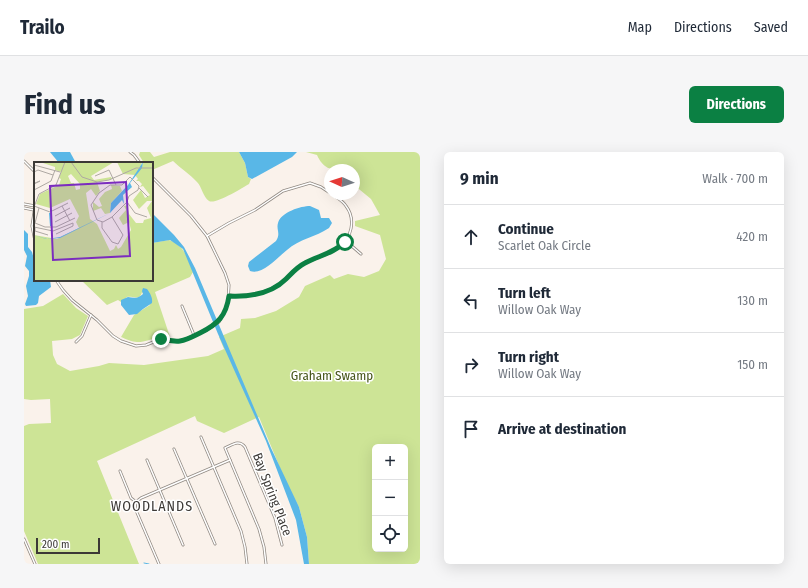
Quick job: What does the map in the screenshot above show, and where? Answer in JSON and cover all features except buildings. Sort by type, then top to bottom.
[{"type":"street","points":[[132,152],[139,162]]},
{"type":"street","points":[[24,161],[34,171]]},
{"type":"street","points":[[57,281],[72,300],[106,327],[117,338],[136,346],[146,345],[161,339],[180,341],[195,336],[213,327],[219,322],[224,313],[229,296],[225,273],[207,236],[191,216],[153,178]]},
{"type":"street","points":[[207,236],[255,210],[285,190],[310,183],[324,189]]},
{"type":"street","points":[[229,296],[249,296],[267,291],[286,280],[298,267],[336,249],[346,241],[351,228],[350,213],[347,207],[339,200]]},
{"type":"street","points":[[24,204],[34,206]]},
{"type":"street","points":[[24,208],[34,210],[32,226],[34,236]]},
{"type":"street","points":[[346,241],[361,254]]},
{"type":"street","points":[[182,306],[195,336]]},
{"type":"street","points":[[76,342],[82,336],[91,315]]},
{"type":"street","points":[[201,437],[242,535],[246,550],[247,564]]},
{"type":"street","name":"Bay Spring Place","points":[[230,460],[225,448],[238,443],[242,444],[245,447],[276,521],[282,545]]},
{"type":"street","points":[[174,449],[215,544]]},
{"type":"street","points":[[147,460],[183,545]]},
{"type":"street","points":[[136,502],[230,460],[259,529],[264,547],[266,564]]},
{"type":"street","points":[[120,471],[131,497],[136,502],[136,508],[160,564]]},
{"type":"street","points":[[24,539],[35,564]]},
{"type":"green space","points":[[140,152],[150,152],[154,157],[170,152],[239,152],[245,163],[248,177],[251,179],[249,184],[229,196],[212,202],[205,197],[197,182],[173,161],[153,170],[153,162],[143,162],[139,155]]},
{"type":"green space","name":"Graham Swamp","points":[[306,152],[420,152],[420,564],[309,564],[307,537],[299,507],[285,480],[259,417],[224,433],[197,421],[195,416],[97,461],[139,564],[38,564],[24,531],[24,426],[29,424],[51,423],[50,399],[24,399],[24,309],[43,306],[63,294],[76,308],[88,316],[80,335],[72,339],[52,341],[53,355],[57,364],[70,371],[109,363],[144,365],[208,356],[224,349],[219,337],[240,328],[241,319],[255,318],[276,311],[299,297],[305,286],[330,275],[334,279],[348,274],[364,277],[379,271],[386,259],[380,235],[355,226],[355,221],[380,215],[371,199],[360,190],[360,164],[324,165],[317,155]]},
{"type":"green space","points":[[169,240],[175,243],[185,253],[193,272],[190,277],[155,292],[170,337],[161,337],[137,342],[131,341],[121,337],[134,315],[150,305],[142,292],[138,297],[127,297],[121,302],[118,300],[107,305],[82,281],[153,281],[153,243]]},
{"type":"water","points":[[50,152],[70,152],[75,162],[58,162]]},
{"type":"water","points":[[239,152],[297,152],[292,157],[252,179],[248,177],[245,163]]},
{"type":"water","points":[[310,206],[319,210],[321,218],[329,218],[332,223],[329,228],[292,246],[275,261],[260,271],[250,271],[248,266],[249,262],[276,241],[278,236],[278,223],[280,219],[287,213],[297,208]]},
{"type":"water","points":[[153,214],[184,247],[195,268],[271,448],[299,507],[307,537],[309,564],[304,564],[296,520],[266,441],[218,334],[183,249],[170,240],[153,243]]},
{"type":"water","points":[[24,230],[28,234],[28,247],[32,252],[34,259],[34,281],[50,281],[51,287],[39,296],[38,303],[36,305],[26,306],[25,304],[28,296],[26,286],[29,271],[25,266],[27,256],[24,250]]},
{"type":"water","points":[[143,288],[147,289],[152,297],[152,303],[137,314],[129,315],[121,305],[121,300],[128,297],[139,297],[143,294]]},
{"type":"waterway","points":[[144,563],[149,564]]},
{"type":"district","name":"WOODLANDS","points":[[152,506]]},
{"type":"route","points":[[161,339],[180,341],[195,336],[213,327],[223,316],[229,296],[249,296],[261,294],[286,280],[298,267],[336,249],[345,242]]}]
